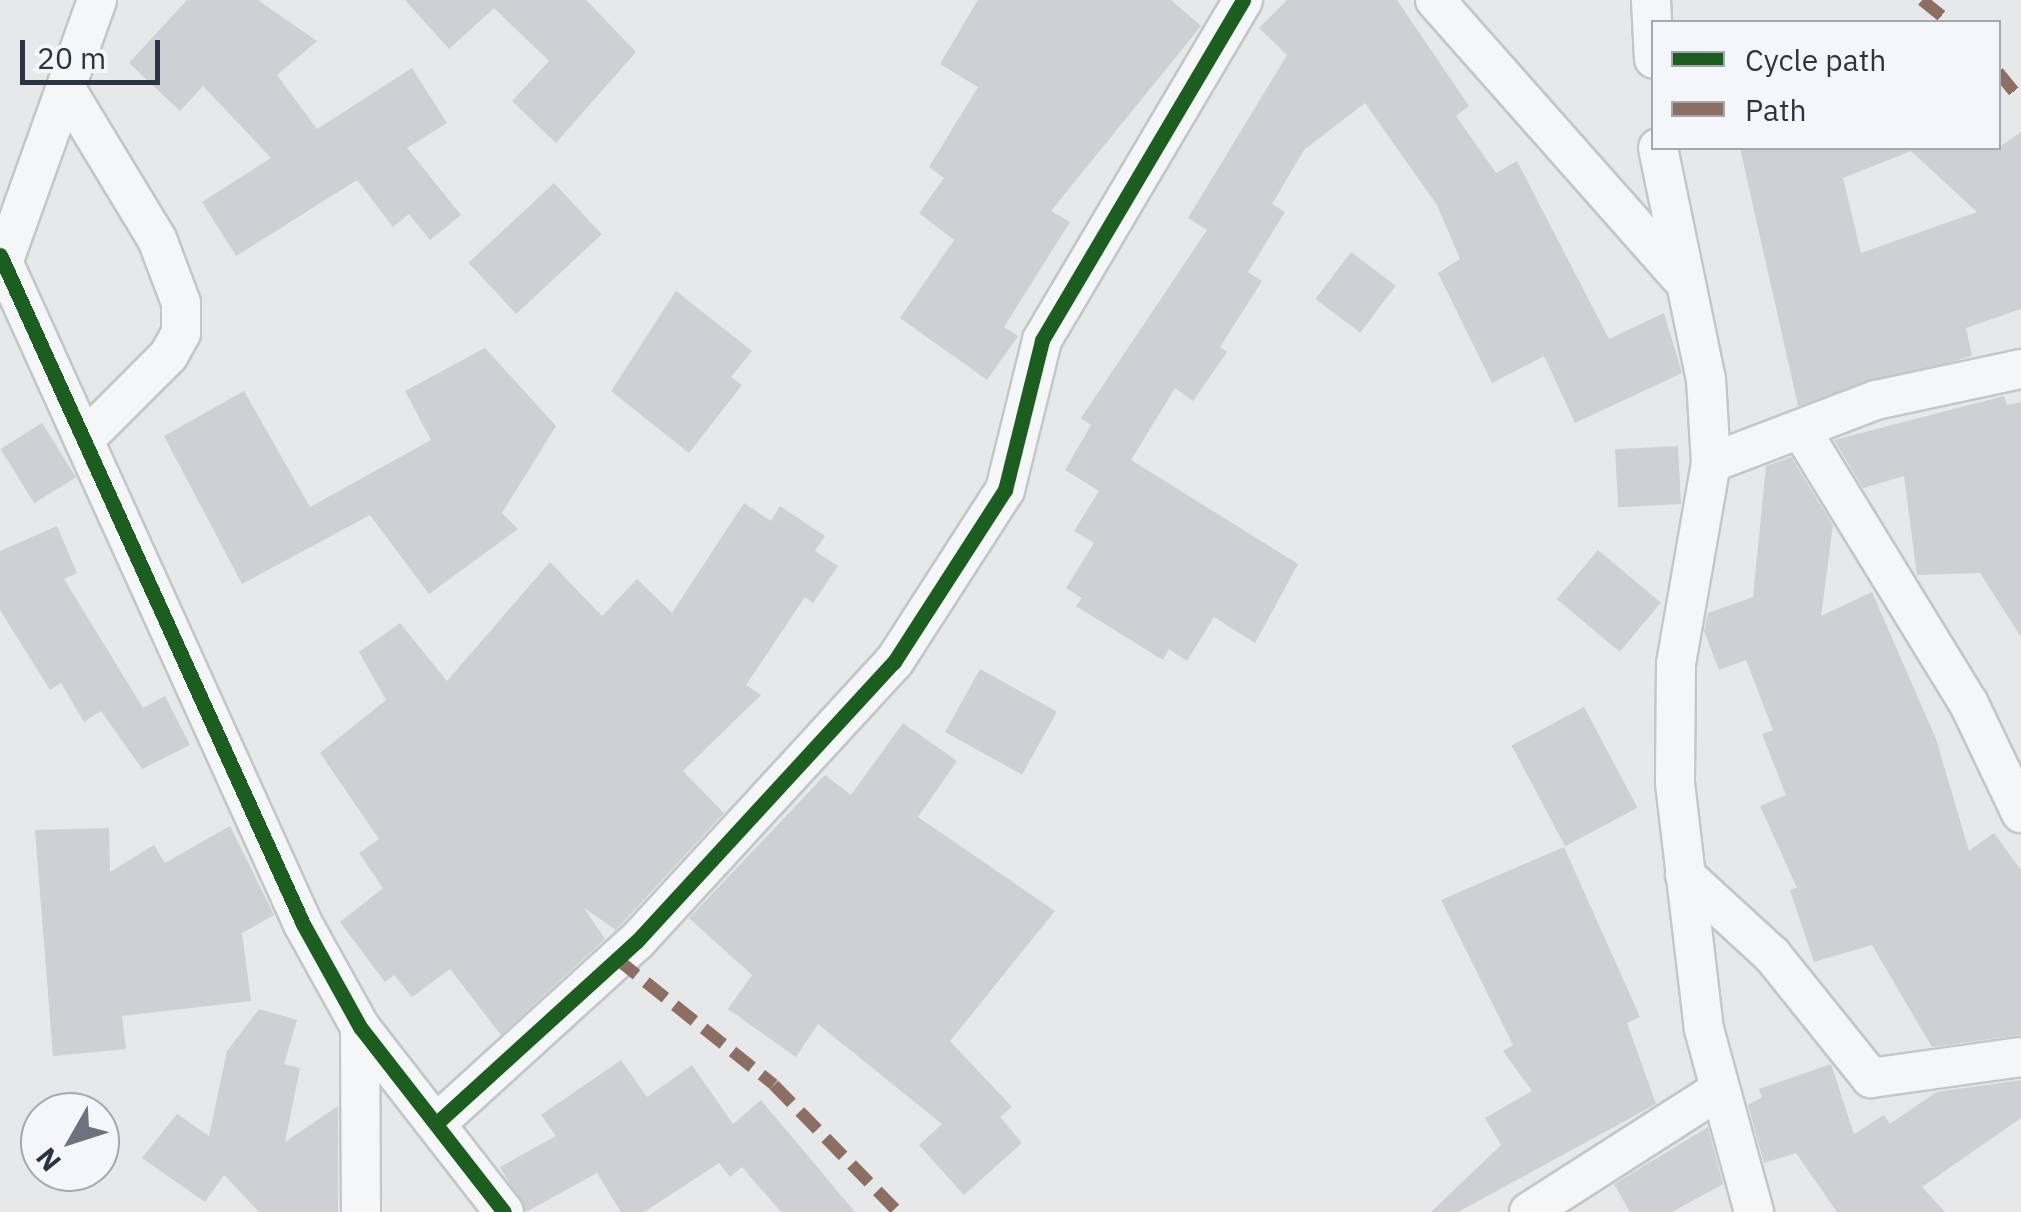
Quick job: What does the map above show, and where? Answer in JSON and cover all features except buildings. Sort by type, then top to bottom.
[{"type":"street","points":[[97,0],[2,257],[303,924],[360,1027],[439,1120],[504,1212]]},
{"type":"street","points":[[439,1120],[637,941],[894,662],[1005,490],[1042,340],[1242,0]]},
{"type":"street","points":[[1435,0],[1680,278]]},
{"type":"street","points":[[66,89],[157,239],[181,303],[182,333],[168,356],[84,440]]},
{"type":"street","points":[[1658,150],[1680,278],[1706,378],[1711,462],[1676,664],[1685,875],[1719,1090],[1754,1212]]},
{"type":"street","points":[[1711,462],[2013,364]]},
{"type":"street","points":[[1802,430],[1969,704],[2021,813]]},
{"type":"street","points":[[1685,875],[1772,955],[1871,1078],[2021,1057]]},
{"type":"street","points":[[360,1027],[361,1212]]},
{"type":"street","points":[[1529,1212],[1719,1090]]},
{"type":"marked path","points":[[1922,0],[1947,20]]},
{"type":"marked path","points":[[2001,76],[2021,100]]},
{"type":"marked path","points":[[617,959],[774,1085],[898,1212]]},
{"type":"cycle path","points":[[439,1121],[637,941],[894,662],[1005,490],[1042,340],[1243,0]]},
{"type":"cycle path","points":[[0,255],[303,924],[360,1027],[504,1212]]}]
